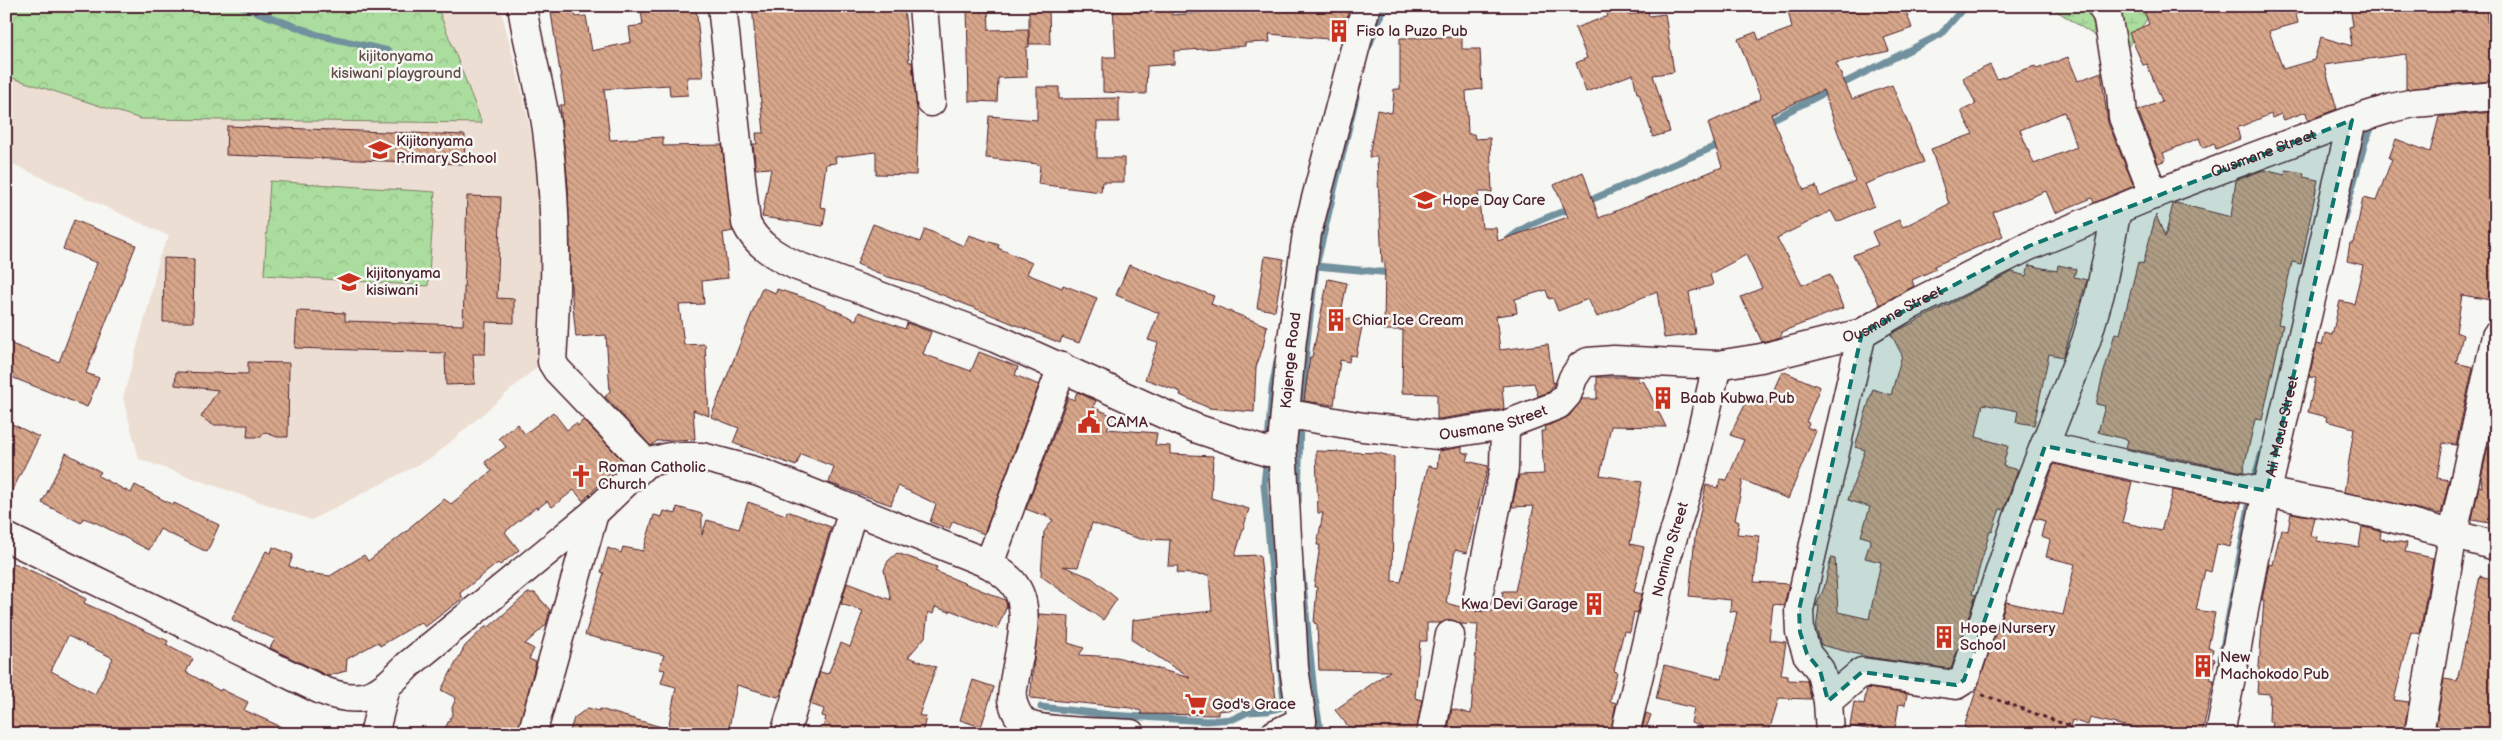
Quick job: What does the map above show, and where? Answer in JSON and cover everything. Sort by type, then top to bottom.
[{"type":"street","points":[[522,6],[546,128],[550,167],[556,300],[552,362],[557,370],[646,462]]},
{"type":"street","points":[[722,6],[746,224],[758,242],[779,257],[797,266],[883,299],[995,338],[1195,428],[1268,452],[1282,445]]},
{"type":"street","points":[[923,6],[931,102]]},
{"type":"street","name":"Kajenge Road","points":[[1308,727],[1294,668],[1282,445],[1292,339],[1306,233],[1366,6]]},
{"type":"street","points":[[2101,6],[2107,15],[2121,92],[2123,117],[2154,194]]},
{"type":"street","name":"Ousmane Street","points":[[1285,417],[1300,416],[1363,427],[1439,435],[1504,425],[1558,405],[1567,394],[1581,366],[1588,362],[1614,360],[1717,365],[1761,358],[1862,333],[1903,309],[2029,246],[2154,194],[2352,120],[2414,103],[2496,96]]},
{"type":"street","name":"Ali Maua Street","points":[[2220,734],[2267,491],[2352,120]]},
{"type":"street","points":[[1828,701],[1862,672],[1956,686],[1964,680],[2013,532],[2044,446],[2086,341],[2100,293],[2117,210]]},
{"type":"street","points":[[1830,734],[1828,701],[1820,670],[1807,654],[1800,632],[1799,610],[1862,333]]},
{"type":"street","points":[[2419,734],[2453,534],[2496,336]]},
{"type":"street","name":"Nomino Street","points":[[1625,734],[1665,563],[1690,481],[1717,365]]},
{"type":"street","points":[[989,564],[1062,367]]},
{"type":"street","points":[[1478,596],[1504,469],[1504,425]]},
{"type":"street","points":[[2044,446],[2161,472],[2373,512],[2496,546]]},
{"type":"street","points":[[6,537],[321,690],[337,697],[354,698],[371,695],[386,687],[408,665],[594,513],[646,462],[669,457],[702,457],[734,464],[989,564],[1013,583],[1022,598],[1025,614],[1012,700],[1015,711],[1021,719],[1029,725],[1045,728],[1131,734]]},
{"type":"street","points":[[785,734],[853,510]]},
{"type":"street","points":[[532,734],[594,513]]},
{"type":"street","points":[[1431,734],[1450,636]]},
{"type":"street","points":[[374,734],[386,687]]},
{"type":"street","points":[[1275,734],[1308,727]]},
{"type":"path","points":[[1956,686],[2071,726],[2071,734]]},
{"type":"highlighted area","points":[[2352,120],[2267,491],[2045,446],[1964,680],[1956,685],[1862,672],[1828,701],[1820,670],[1807,654],[1800,632],[1799,610],[1862,333],[2029,246]]},
{"type":"shaded area","name":"kijitonyama kisiwani","points":[[6,6],[500,6],[523,96],[554,242],[538,316],[544,361],[433,457],[311,520],[139,459],[123,398],[148,307],[159,257],[169,236],[6,161]]},
{"type":"green space","name":"kijitonyama kisiwani playground","points":[[6,6],[437,6],[482,123],[141,119],[6,76]]},
{"type":"green space","points":[[2049,6],[2156,6],[2123,54]]},
{"type":"green space","points":[[270,181],[435,192],[428,286],[264,275]]},
{"type":"building","points":[[550,6],[573,6],[576,17],[586,16],[592,51],[631,42],[629,27],[643,25],[641,11],[649,10],[649,6],[696,6],[703,77],[687,77],[688,95],[670,96],[669,85],[604,89],[610,140],[663,137],[663,146],[722,145],[733,231],[723,233],[728,278],[702,281],[704,304],[679,305],[684,345],[705,344],[709,416],[693,410],[695,439],[657,441],[651,446],[605,397],[610,391],[606,335],[576,337],[571,287],[568,186],[560,105],[565,105]]},
{"type":"building","points":[[752,6],[904,6],[909,62],[912,62],[918,120],[916,175],[876,174],[876,152],[835,157],[836,163],[826,164],[820,207],[826,208],[823,226],[762,217],[771,168],[756,169],[753,144],[757,144],[756,133],[764,133]]},
{"type":"building","points":[[967,6],[988,6],[989,30],[1028,29],[1029,47],[1026,47],[1027,77],[998,78],[997,102],[969,101]]},
{"type":"building","points":[[1113,6],[1171,6],[1172,15],[1220,11],[1220,6],[1350,6],[1341,40],[1269,34],[1270,42],[1245,43],[1245,46],[1174,51],[1174,64],[1147,66],[1146,94],[1103,92],[1103,57],[1116,57]]},
{"type":"building","points":[[1604,6],[1627,6],[1629,15],[1648,11],[1649,16],[1665,14],[1674,72],[1653,75],[1670,132],[1653,137],[1639,93],[1637,93],[1633,74],[1586,92],[1576,63],[1587,58],[1575,28],[1608,16]]},
{"type":"building","points":[[1787,6],[1827,6],[1829,14],[1849,6],[1904,6],[1912,28],[1884,38],[1889,51],[1836,63],[1852,99],[1892,85],[1924,162],[1865,184],[1874,206],[1837,222],[1831,211],[1777,238],[1802,285],[1830,274],[1843,308],[1781,332],[1781,337],[1762,342],[1741,297],[1762,288],[1746,255],[1710,274],[1713,285],[1689,292],[1695,334],[1664,338],[1657,291],[1597,317],[1588,299],[1558,311],[1553,298],[1549,299],[1546,290],[1515,299],[1517,313],[1496,316],[1500,350],[1548,344],[1553,383],[1555,382],[1549,392],[1538,396],[1534,383],[1502,386],[1504,409],[1439,419],[1437,419],[1437,394],[1402,393],[1403,330],[1384,330],[1385,262],[1382,263],[1377,157],[1369,157],[1377,110],[1392,113],[1394,89],[1400,89],[1400,38],[1462,37],[1462,49],[1480,49],[1482,89],[1466,91],[1468,134],[1474,134],[1475,139],[1490,138],[1492,192],[1478,192],[1482,228],[1496,228],[1498,241],[1568,217],[1554,185],[1583,172],[1599,218],[1722,167],[1708,123],[1761,99],[1738,39],[1756,32],[1759,40],[1792,28]],"holes":[[[1823,90],[1855,181],[1820,197],[1816,186],[1804,190],[1771,114]]]},
{"type":"building","points":[[2142,6],[2294,6],[2298,23],[2269,31],[2283,69],[2314,60],[2321,37],[2352,46],[2349,27],[2353,26],[2350,6],[2486,6],[2487,22],[2495,22],[2493,81],[2406,89],[2406,54],[2324,65],[2337,109],[2308,120],[2306,112],[2284,120],[2281,114],[2272,118],[2271,114],[2237,128],[2240,139],[2216,149],[2214,143],[2203,148],[2199,138],[2163,153],[2166,160],[2158,163],[2138,111],[2162,101],[2147,64],[2143,65],[2129,33],[2149,24]]},
{"type":"building","points":[[1029,9],[1049,9],[1050,44],[1029,44]]},
{"type":"building","points":[[2068,57],[2078,81],[2101,72],[2108,123],[2134,186],[2094,203],[2092,198],[2055,213],[2046,191],[1993,212],[2003,236],[1934,266],[1936,269],[1912,280],[1914,286],[1880,305],[1853,255],[1878,245],[1872,232],[1899,220],[1903,227],[1949,204],[1931,149],[1973,134],[1961,111],[1976,104],[1963,78],[1990,65],[1997,79],[2035,66],[2037,69]],"holes":[[[2064,112],[2077,147],[2034,164],[2020,130]]]},
{"type":"building","points":[[1037,87],[1059,87],[1059,99],[1119,98],[1119,122],[1097,122],[1097,158],[1124,158],[1124,182],[1102,182],[1101,192],[1038,184],[1040,166],[1038,164],[986,158],[989,116],[1037,120]]},
{"type":"building","points":[[2493,112],[2493,118],[2496,118],[2496,301],[2462,295],[2456,332],[2463,335],[2456,363],[2473,367],[2456,445],[2443,443],[2437,478],[2449,480],[2441,514],[2344,492],[2354,428],[2326,421],[2327,417],[2308,412],[2316,378],[2309,377],[2317,344],[2322,345],[2325,333],[2332,335],[2340,301],[2354,304],[2363,265],[2347,261],[2350,243],[2354,243],[2363,198],[2376,201],[2392,159],[2389,158],[2396,139],[2430,152],[2439,117]]},
{"type":"building","points":[[227,126],[465,135],[464,164],[226,155]]},
{"type":"building","points":[[2264,170],[2285,175],[2286,170],[2304,173],[2303,177],[2318,180],[2301,264],[2292,262],[2278,324],[2283,325],[2262,420],[2255,419],[2243,472],[2126,448],[2128,440],[2098,432],[2105,406],[2096,404],[2115,333],[2120,334],[2138,262],[2143,264],[2156,215],[2165,237],[2173,204],[2176,203],[2231,217],[2236,180]]},
{"type":"building","points":[[467,196],[501,197],[497,298],[514,299],[514,323],[486,322],[485,354],[473,354],[475,384],[446,385],[445,353],[295,348],[297,311],[345,313],[345,321],[463,325]]},
{"type":"building","points":[[74,220],[136,245],[86,373],[99,378],[87,407],[6,375],[6,342],[59,362],[97,263],[63,249]]},
{"type":"building","points":[[873,224],[920,242],[925,229],[964,246],[969,235],[999,245],[998,248],[1032,263],[1027,274],[1062,288],[1063,285],[1097,298],[1079,343],[1062,337],[1060,343],[918,285],[888,277],[857,264]]},
{"type":"building","points":[[1265,256],[1284,259],[1275,311],[1257,308]]},
{"type":"building","points":[[164,258],[194,259],[193,322],[163,322]]},
{"type":"building","points":[[1129,265],[1214,296],[1211,304],[1267,326],[1263,347],[1256,367],[1254,412],[1209,408],[1180,395],[1181,392],[1145,379],[1158,343],[1148,340],[1159,313],[1116,295]]},
{"type":"building","points":[[2029,265],[2057,271],[2058,265],[2076,269],[2074,277],[2087,280],[2063,357],[2049,354],[2034,425],[2016,422],[2018,411],[1983,404],[1976,437],[2008,446],[2003,466],[2018,470],[2004,510],[2000,509],[1992,532],[1990,531],[1972,594],[1976,595],[1951,669],[1868,657],[1821,645],[1816,629],[1819,606],[1816,606],[1824,588],[1831,558],[1835,559],[1838,612],[1869,619],[1881,562],[1865,558],[1871,539],[1861,536],[1870,507],[1848,500],[1865,450],[1855,447],[1873,389],[1891,395],[1902,355],[1891,334],[2012,272],[2026,276]]},
{"type":"building","name":"Chiar Ice Cream","points":[[1328,279],[1347,283],[1340,317],[1363,322],[1356,356],[1350,355],[1349,362],[1340,360],[1334,405],[1304,401],[1310,357],[1312,357]]},
{"type":"building","points":[[762,288],[776,293],[777,289],[814,301],[856,320],[859,312],[905,329],[907,323],[931,332],[923,354],[971,371],[979,352],[1018,367],[1015,375],[1039,385],[984,534],[953,521],[949,529],[930,522],[936,504],[898,486],[891,505],[829,483],[834,467],[801,454],[796,466],[733,443],[739,428],[711,417]]},
{"type":"building","points":[[248,362],[289,363],[288,437],[277,437],[264,432],[261,437],[247,437],[248,425],[213,425],[201,417],[218,390],[175,385],[176,372],[248,374]]},
{"type":"building","points":[[1782,371],[1820,387],[1806,422],[1809,423],[1807,427],[1816,431],[1788,499],[1743,480],[1735,520],[1739,522],[1737,534],[1759,536],[1754,582],[1789,584],[1784,605],[1773,604],[1769,640],[1786,642],[1781,675],[1788,676],[1788,680],[1807,681],[1811,699],[1779,698],[1769,731],[1762,729],[1760,734],[1699,734],[1701,726],[1691,723],[1694,708],[1656,699],[1664,665],[1722,679],[1737,612],[1730,611],[1731,600],[1689,596],[1695,537],[1706,485],[1718,488],[1720,479],[1727,480],[1744,440],[1730,435],[1750,395],[1768,403]]},
{"type":"building","points":[[1597,377],[1638,377],[1638,381],[1644,382],[1666,427],[1611,426],[1600,475],[1642,482],[1630,544],[1644,547],[1634,592],[1642,594],[1637,613],[1634,612],[1630,632],[1624,631],[1614,671],[1617,672],[1610,701],[1616,703],[1610,734],[1447,734],[1452,709],[1471,714],[1478,625],[1461,624],[1452,620],[1440,623],[1427,623],[1427,641],[1420,641],[1415,698],[1422,700],[1416,734],[1379,734],[1348,726],[1335,710],[1390,671],[1319,670],[1317,624],[1314,623],[1317,587],[1314,587],[1320,545],[1317,545],[1323,513],[1318,513],[1316,451],[1378,453],[1394,457],[1392,581],[1401,582],[1428,466],[1437,468],[1439,451],[1462,447],[1462,452],[1469,454],[1467,461],[1488,466],[1467,553],[1455,550],[1446,603],[1475,611],[1500,611],[1503,591],[1515,591],[1534,506],[1512,507],[1519,475],[1544,474],[1541,431],[1546,431],[1545,427],[1569,416],[1582,399],[1597,399]]},
{"type":"building","points":[[1077,392],[1096,401],[1093,407],[1113,416],[1107,429],[1157,433],[1155,445],[1170,446],[1170,454],[1213,456],[1211,498],[1249,509],[1235,556],[1260,555],[1276,700],[1265,701],[1265,706],[1218,711],[1218,715],[1141,714],[1141,711],[1131,708],[1030,698],[1039,614],[1069,616],[1068,643],[1084,648],[1079,655],[1117,657],[1190,678],[1132,640],[1133,620],[1212,611],[1209,575],[1177,573],[1178,566],[1168,566],[1170,540],[1140,539],[1092,523],[1078,567],[1063,566],[1092,578],[1117,599],[1103,620],[1041,576],[1044,532],[1053,520],[1045,516],[1046,513],[1044,516],[1026,509],[1068,397],[1074,400]]},
{"type":"building","points":[[553,412],[567,430],[576,423],[578,426],[583,420],[623,461],[583,501],[574,490],[552,507],[547,501],[537,509],[536,507],[505,532],[519,550],[500,565],[498,563],[460,593],[463,598],[425,627],[421,622],[380,646],[378,642],[347,659],[346,671],[328,676],[270,648],[275,639],[232,619],[266,551],[271,553],[273,547],[293,555],[289,566],[307,573],[330,576],[364,555],[368,561],[411,528],[444,499],[451,504],[492,471],[485,462],[506,447],[499,438],[517,424],[525,434]]},
{"type":"building","points":[[6,421],[39,437],[6,503]]},
{"type":"building","points":[[2496,445],[2496,524],[2472,520],[2479,486],[2482,487],[2481,478],[2488,447]]},
{"type":"building","points":[[66,453],[101,472],[98,476],[131,493],[135,485],[173,505],[174,503],[219,525],[207,552],[160,529],[149,550],[97,523],[83,518],[81,523],[42,503]]},
{"type":"building","points":[[2054,464],[2132,482],[2122,522],[2161,531],[2173,490],[2241,503],[2230,547],[2217,544],[2211,572],[2205,570],[2196,610],[2215,613],[2208,648],[2213,649],[2211,658],[2215,659],[2210,679],[2214,680],[2202,734],[2161,734],[2090,718],[2088,725],[2072,720],[2068,734],[2036,734],[2020,729],[2019,734],[1983,734],[1964,727],[2006,602],[2063,615],[2075,564],[2046,557],[2050,540],[2041,537],[2045,521],[2034,518]]},
{"type":"building","points":[[748,502],[786,515],[787,511],[831,527],[781,694],[778,697],[737,685],[728,734],[569,734],[574,718],[588,708],[599,711],[600,709],[668,729],[676,687],[661,683],[665,670],[659,669],[664,655],[585,635],[604,573],[601,572],[608,548],[621,553],[623,547],[643,551],[654,515],[662,517],[664,511],[676,514],[677,507],[702,514],[702,535],[707,520],[739,529]]},
{"type":"building","points":[[2291,513],[2314,517],[2310,535],[2317,537],[2317,541],[2359,547],[2362,527],[2381,531],[2380,539],[2407,543],[2405,552],[2433,558],[2420,634],[2411,632],[2394,700],[2409,702],[2404,730],[2401,729],[2401,734],[2271,734],[2273,722],[2269,722],[2270,694],[2257,693],[2264,600],[2262,600],[2269,564],[2273,565],[2281,529],[2288,531]]},
{"type":"building","points":[[897,553],[937,567],[935,571],[1005,600],[1007,606],[997,629],[950,610],[950,612],[935,607],[933,614],[928,612],[925,637],[908,657],[936,667],[919,715],[926,717],[922,734],[821,734],[826,717],[822,716],[824,709],[810,704],[820,672],[828,674],[841,643],[850,647],[863,611],[841,604],[847,583],[891,600],[884,570],[888,561]]},
{"type":"building","points":[[14,563],[79,593],[78,595],[86,599],[84,603],[168,641],[166,645],[193,659],[186,672],[220,691],[221,689],[248,702],[244,710],[297,734],[6,734],[6,580]],"holes":[[[68,636],[113,658],[95,694],[51,671]]]},
{"type":"building","points":[[2480,576],[2496,580],[2496,680],[2488,734],[2436,725],[2444,679],[2457,681]]},
{"type":"building","points":[[528,593],[535,593],[550,610],[546,625],[525,644],[534,649],[529,659],[536,662],[517,734],[442,734],[453,713],[452,708],[456,698],[441,690],[465,646],[487,625],[489,627]]},
{"type":"building","points":[[973,680],[994,687],[981,727],[960,720]]},
{"type":"building","points":[[1867,688],[1907,694],[1905,705],[1899,704],[1894,734],[1850,726],[1854,702],[1864,704]]},
{"type":"building","points":[[1646,713],[1651,715],[1644,734],[1641,734]]},
{"type":"waterway","points":[[241,6],[318,35],[389,51]]},
{"type":"waterway","points":[[1369,46],[1384,6]]},
{"type":"waterway","points":[[1767,122],[1941,34],[1965,6]]},
{"type":"waterway","points":[[1356,97],[1316,266],[1392,273]]},
{"type":"waterway","points":[[2342,224],[2365,142],[2374,122]]},
{"type":"waterway","points":[[1586,202],[1723,143]]},
{"type":"waterway","points":[[1506,242],[1521,230],[1574,207]]},
{"type":"waterway","points":[[1301,410],[1316,266]]},
{"type":"waterway","points":[[1268,444],[1272,389],[1277,361]]},
{"type":"waterway","points":[[1298,502],[1300,420]]},
{"type":"waterway","points":[[2253,484],[2263,449]]},
{"type":"waterway","points":[[1041,707],[1111,715],[1206,721],[1233,719],[1248,712],[1267,711],[1282,707],[1284,702],[1264,484],[1267,457]]},
{"type":"waterway","points":[[2221,659],[2251,495]]},
{"type":"waterway","points":[[1302,573],[1314,693],[1321,734]]},
{"type":"place","name":"Fiso la Puzo Pub","points":[[1339,31]]},
{"type":"place","name":"Kijitonyama Primary School","points":[[380,150]]},
{"type":"place","name":"Hope Day Care","points":[[1425,200]]},
{"type":"place","name":"kijitonyama kisiwani","points":[[349,282]]},
{"type":"place","name":"Chiar Ice Cream","points":[[1336,320]]},
{"type":"place","name":"Baab Kubwa Pub","points":[[1663,398]]},
{"type":"place","name":"CAMA","points":[[1089,422]]},
{"type":"place","name":"Roman Catholic Church","points":[[581,476]]},
{"type":"place","name":"Kwa Devi Garage","points":[[1594,604]]},
{"type":"place","name":"Hope Nursery School","points":[[1944,637]]},
{"type":"place","name":"New Machokodo Pub","points":[[2203,666]]},
{"type":"place","name":"God's Grace","points":[[1196,704]]}]
